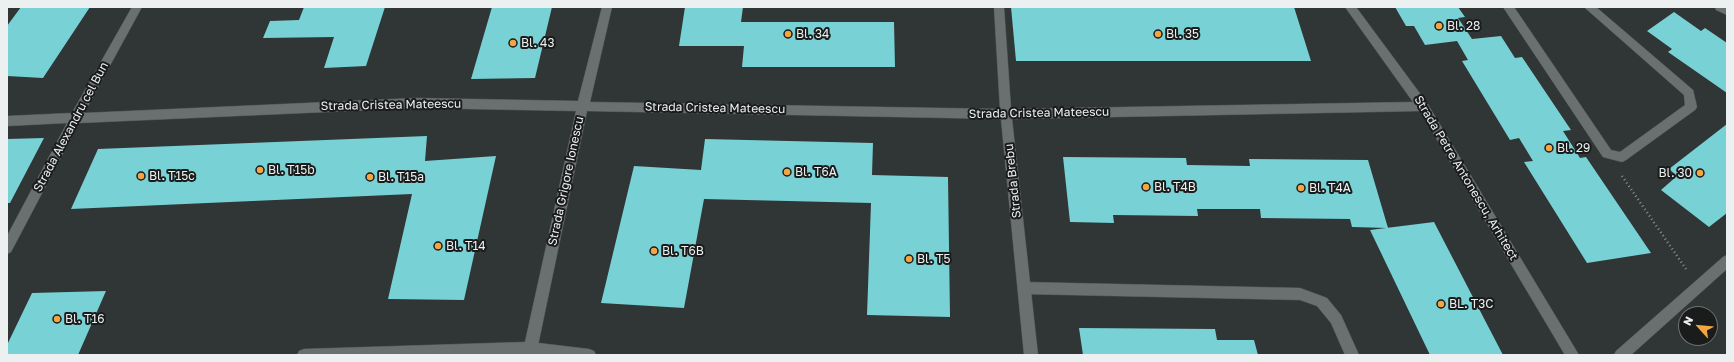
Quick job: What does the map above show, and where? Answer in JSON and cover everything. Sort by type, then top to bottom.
[{"type":"street","name":"Strada Alexandru cel Bun","points":[[7,248],[74,119],[137,7]]},
{"type":"street","name":"Strada Grigore Ionescu","points":[[530,351],[583,105],[607,7]]},
{"type":"street","name":"Strada Brebu","points":[[999,7],[1006,114],[1031,355]]},
{"type":"street","name":"Strada Petre Antonescu, Arhitect","points":[[1350,7],[1423,106],[1572,355]]},
{"type":"street","points":[[1508,7],[1607,154],[1622,157],[1691,107],[1689,93],[1589,7]]},
{"type":"street","points":[[1720,7],[1727,11]]},
{"type":"street","name":"Strada Cristea Mateescu","points":[[7,121],[417,103],[1006,114],[1423,106]]},
{"type":"street","points":[[1621,355],[1727,261]]},
{"type":"street","points":[[1024,288],[1300,294],[1322,302],[1336,319],[1352,355]]},
{"type":"street","points":[[304,355],[530,351],[589,355]]},
{"type":"path","points":[[1607,154],[1698,286]]},
{"type":"building","points":[[21,7],[90,7],[43,78],[7,76],[7,26]]},
{"type":"building","points":[[304,7],[385,7],[366,66],[324,68],[334,37],[263,38],[270,21],[299,20]]},
{"type":"building","name":"Bl. 43","points":[[492,7],[552,7],[535,78],[471,79]]},
{"type":"building","name":"Bl. 34","points":[[685,7],[743,7],[741,22],[894,22],[895,67],[742,67],[744,46],[679,46]]},
{"type":"building","name":"Bl. 35","points":[[1011,7],[1294,7],[1311,61],[1016,61]]},
{"type":"building","name":"Bl. 29","points":[[1395,7],[1458,7],[1465,17],[1458,18],[1472,39],[1501,36],[1515,58],[1522,57],[1571,130],[1563,131],[1580,158],[1586,157],[1651,253],[1587,263],[1524,162],[1533,161],[1519,138],[1510,140],[1462,61],[1468,60],[1457,41],[1425,45],[1414,26],[1406,26]]},
{"type":"building","points":[[1674,12],[1701,31],[1705,28],[1727,43],[1727,93],[1668,52],[1672,49],[1647,31]]},
{"type":"building","name":"Bl. 30","points":[[1727,124],[1727,213],[1709,227],[1661,190],[1677,176],[1669,169]]},
{"type":"building","points":[[427,136],[425,161],[496,156],[464,300],[388,299],[412,194],[71,209],[98,149]]},
{"type":"building","points":[[44,138],[10,203],[7,203],[7,139]]},
{"type":"building","points":[[705,139],[873,143],[872,175],[948,177],[950,317],[867,315],[871,203],[704,199],[684,308],[601,303],[634,166],[701,170]]},
{"type":"building","points":[[1063,157],[1186,158],[1187,165],[1250,166],[1249,159],[1368,160],[1388,228],[1352,227],[1350,219],[1261,218],[1260,209],[1197,209],[1198,216],[1113,215],[1114,223],[1070,222]]},
{"type":"building","name":"BL. T3C","points":[[1434,222],[1503,355],[1430,355],[1370,230]]},
{"type":"building","name":"Bl. T16","points":[[106,291],[78,355],[7,355],[7,345],[32,293]]},
{"type":"building","points":[[1079,328],[1215,329],[1217,340],[1254,340],[1258,355],[1083,355]]},
{"type":"place","name":"Bl. 28","points":[[1439,26]]},
{"type":"place","name":"Bl. 34","points":[[788,34]]},
{"type":"place","name":"Bl. 35","points":[[1158,34]]},
{"type":"place","name":"Bl. 43","points":[[513,43]]},
{"type":"place","name":"Bl. 29","points":[[1549,148]]},
{"type":"place","name":"Bl. T15b","points":[[260,170]]},
{"type":"place","name":"Bl. T6A","points":[[787,172]]},
{"type":"place","name":"Bl. 30","points":[[1700,173]]},
{"type":"place","name":"Bl. T15c","points":[[141,176]]},
{"type":"place","name":"Bl. T15a","points":[[370,177]]},
{"type":"place","name":"Bl. T4B","points":[[1146,187]]},
{"type":"place","name":"Bl. T4A","points":[[1301,188]]},
{"type":"place","name":"Bl. T14","points":[[438,246]]},
{"type":"place","name":"Bl. T6B","points":[[654,251]]},
{"type":"place","name":"Bl. T5","points":[[909,259]]},
{"type":"place","name":"BL. T3C","points":[[1441,304]]},
{"type":"place","name":"Bl. T16","points":[[57,319]]}]
